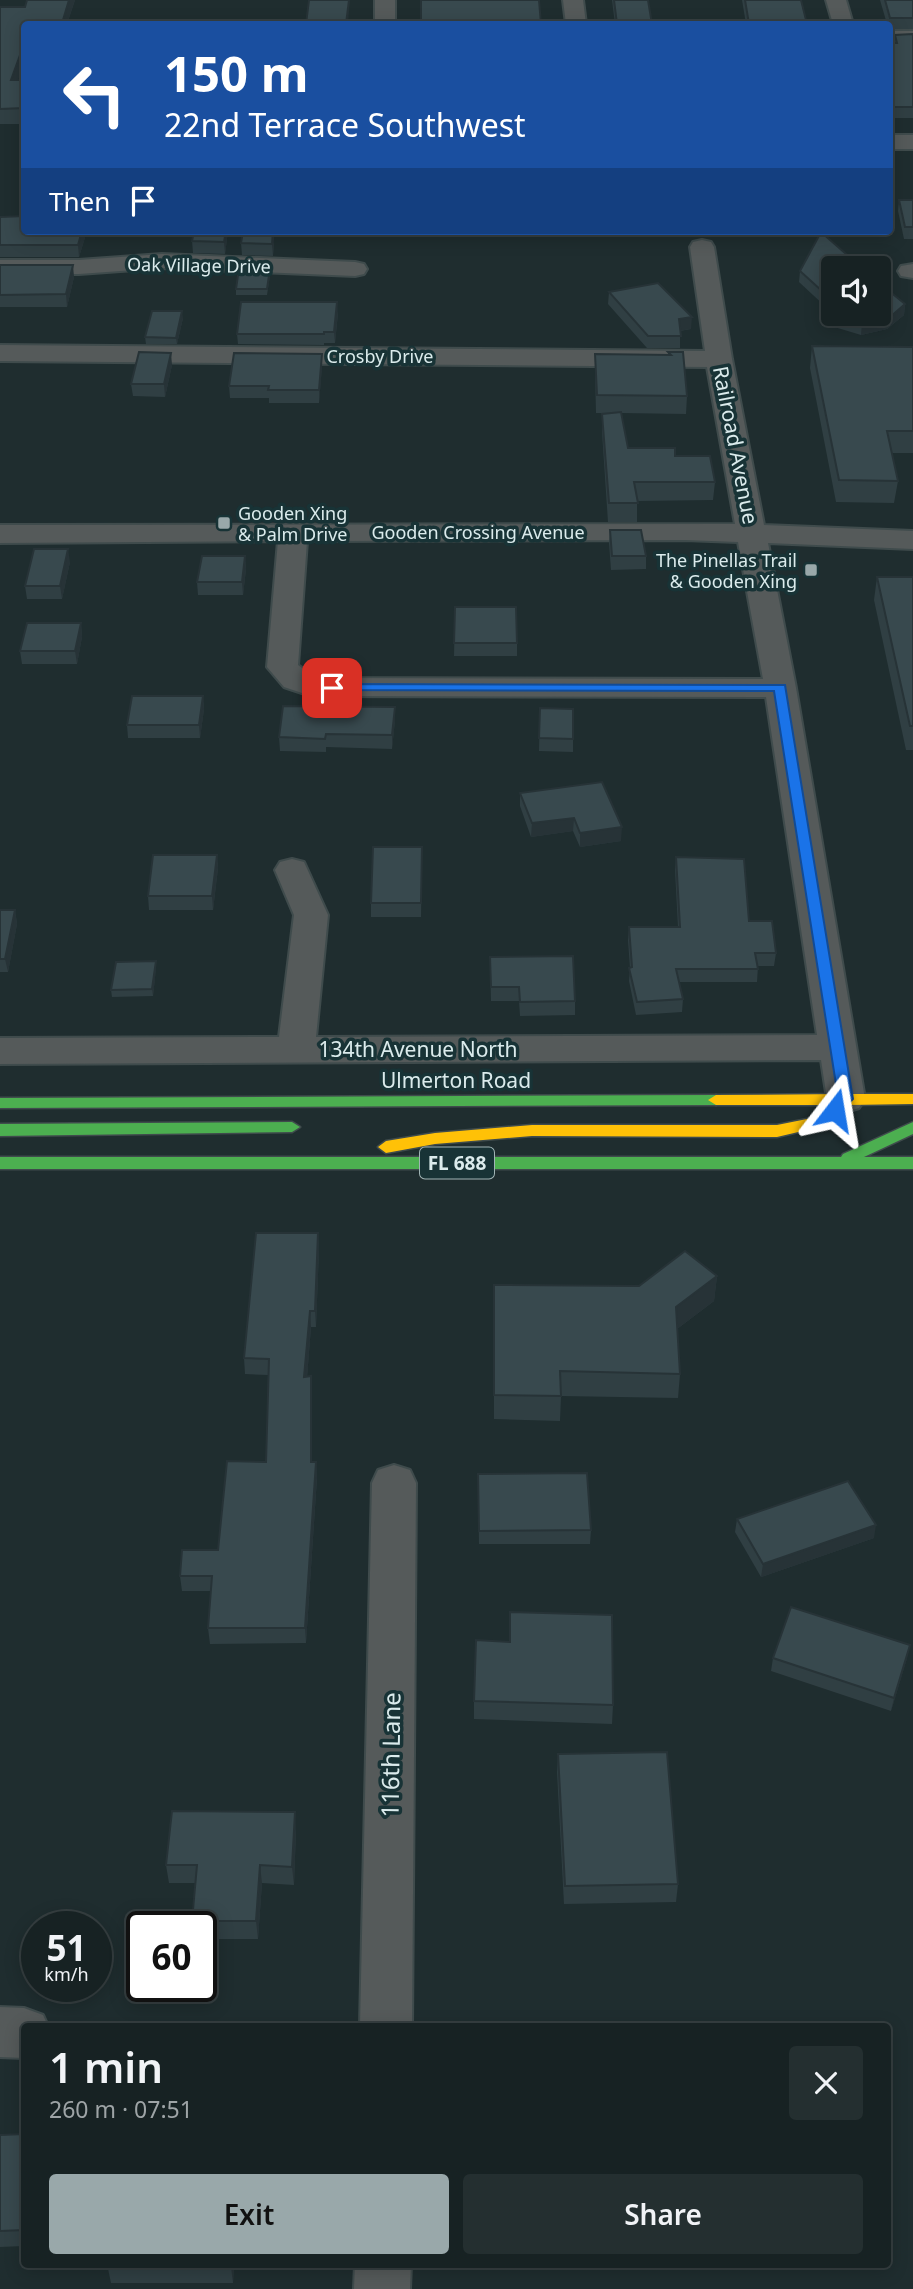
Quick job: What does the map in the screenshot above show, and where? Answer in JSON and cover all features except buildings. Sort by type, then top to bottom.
[{"type":"main road","points":[[327,1163],[419,1138],[467,1133],[745,1131],[798,1128],[824,1120],[846,1099]]},
{"type":"main road","name":"Ulmerton Road","points":[[0,1103],[913,1099]]},
{"type":"main road","points":[[361,1118],[428,1101]]},
{"type":"main road","points":[[0,1130],[200,1130],[313,1125]]},
{"type":"main road","points":[[840,1162],[913,1127]]},
{"type":"main road","name":"FL 688","points":[[0,1163],[913,1163]]},
{"type":"street","points":[[385,0],[385,21]]},
{"type":"street","points":[[573,0],[576,21]]},
{"type":"street","points":[[836,0],[842,21]]},
{"type":"street","points":[[893,37],[913,37]]},
{"type":"street","points":[[893,142],[913,142]]},
{"type":"street","name":"Railroad Avenue","points":[[702,247],[719,359],[780,688],[846,1099]]},
{"type":"street","name":"Oak Village Drive","points":[[0,267],[79,267],[162,261],[355,269]]},
{"type":"street","name":"Crosby Drive","points":[[0,354],[719,359]]},
{"type":"street","name":"Gooden Crossing Avenue","points":[[0,534],[685,531],[913,540]]},
{"type":"street","points":[[293,533],[282,667],[295,680],[311,687],[780,688]]},
{"type":"street","points":[[292,870],[311,915],[296,1049]]},
{"type":"street","name":"134th Avenue North","points":[[0,1051],[836,1047]]},
{"type":"street","name":"116th Lane","points":[[386,2023],[394,1483]]},
{"type":"street","points":[[0,2032],[21,2033]]},
{"type":"street","points":[[382,2289],[383,2268]]},
{"type":"traffic: fast","points":[[0,1103],[716,1100]]},
{"type":"traffic: fast","points":[[0,1130],[292,1127]]},
{"type":"traffic: fast","points":[[849,1158],[913,1127]]},
{"type":"traffic: fast","points":[[0,1163],[913,1163]]},
{"type":"traffic: slow","points":[[386,1147],[435,1138],[532,1131],[777,1131],[822,1121],[846,1099]]},
{"type":"traffic: slow","points":[[716,1100],[913,1099]]},
{"type":"place","name":"Gooden Xing & Palm Drive","points":[[224,523]]},
{"type":"place","name":"The Pinellas Trail & Gooden Xing","points":[[811,570]]},
{"type":"route","points":[[332,688],[780,688],[846,1099],[835,1110]]}]
